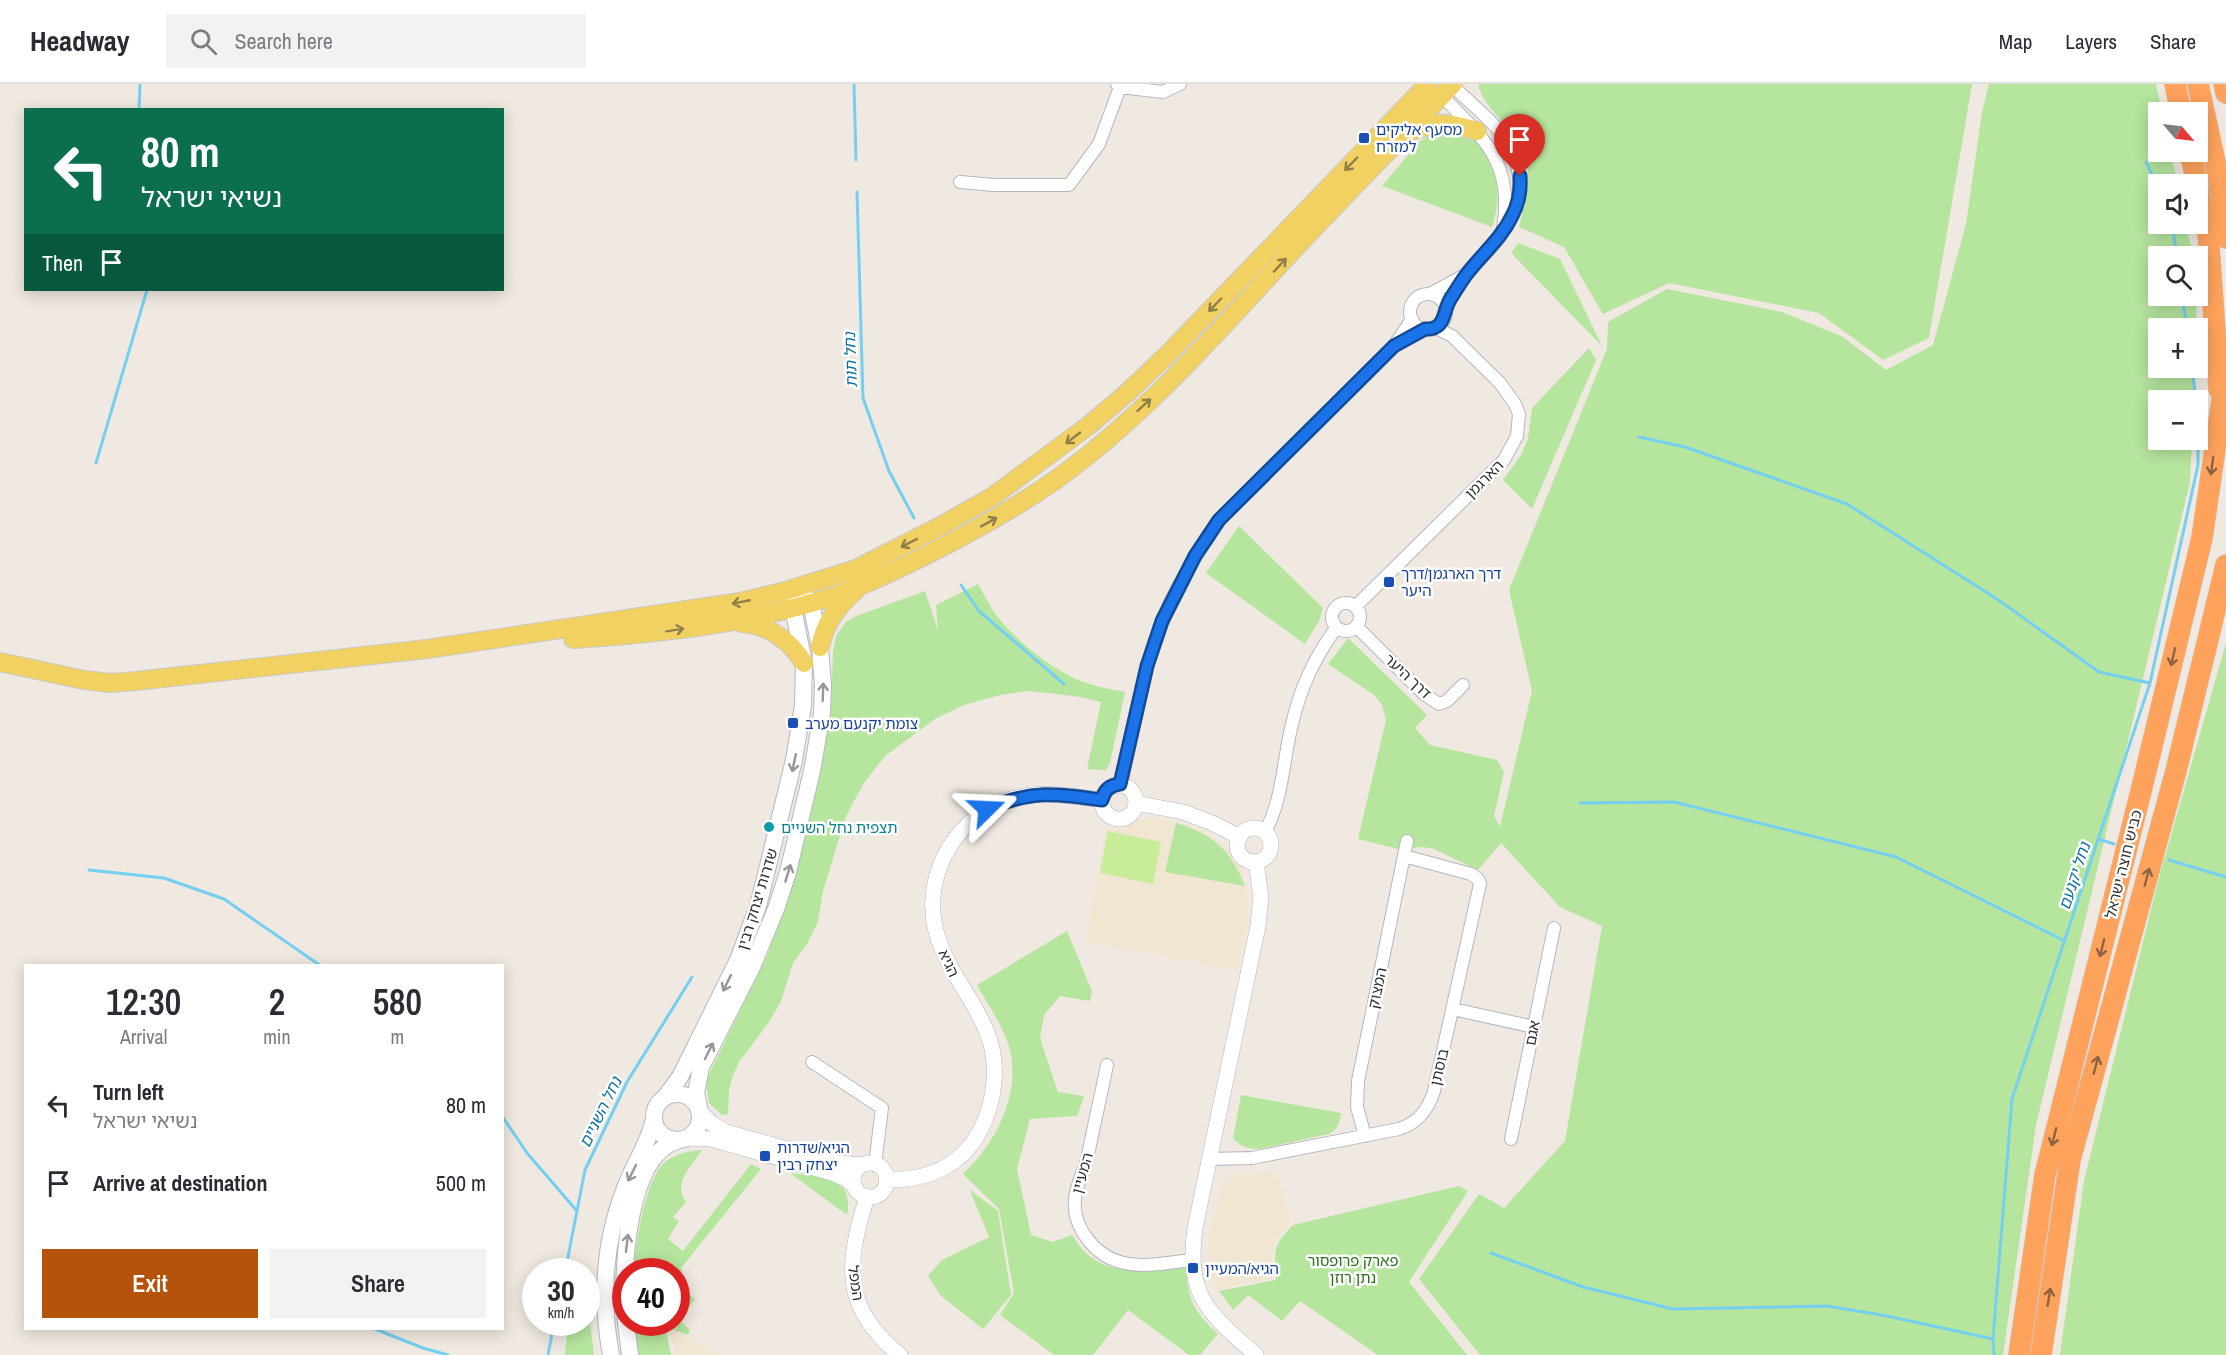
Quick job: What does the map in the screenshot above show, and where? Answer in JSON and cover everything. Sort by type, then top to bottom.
[{"type":"highway","points":[[2175,84],[2179,102]]},
{"type":"highway","points":[[2198,84],[2222,194],[2226,238]]},
{"type":"highway","points":[[2224,84],[2226,93]]},
{"type":"highway","points":[[2192,162],[2208,231],[2220,408]]},
{"type":"highway","name":"כביש חוצה ישראל","points":[[2019,1355],[2044,1175],[2143,783],[2202,537],[2226,374]]},
{"type":"highway","name":"כביש חוצה ישראל","points":[[2041,1355],[2070,1160],[2176,771],[2226,565]]},
{"type":"main road","points":[[1406,107],[1413,84]]},
{"type":"main road","points":[[427,649],[730,604],[798,588],[856,569],[937,528],[992,497],[1044,460],[1127,393],[1406,107],[1443,86]]},
{"type":"main road","points":[[0,662],[57,675],[110,683],[427,649],[663,632],[731,622],[802,605],[862,586],[995,519],[1055,480],[1103,442],[1204,346],[1409,131],[1443,86]]},
{"type":"main road","points":[[1409,131],[1443,122],[1477,131]]},
{"type":"main road","points":[[820,646],[835,611],[862,586]]},
{"type":"main road","name":"שדרות יצחק רבין","points":[[699,1108],[696,1093],[701,1067],[755,959],[788,872],[817,748],[823,685],[820,646],[802,605],[798,588]]},
{"type":"main road","name":"שדרות יצחק רבין","points":[[665,1097],[680,1077],[727,982],[748,936],[758,906],[782,815],[799,737],[803,705],[804,663],[802,605]]},
{"type":"main road","points":[[731,622],[748,623],[768,629],[788,643],[804,663]]},
{"type":"main road","points":[[611,1355],[606,1293],[609,1240],[615,1214],[648,1140],[658,1104],[665,1097],[681,1093],[694,1100],[699,1108],[700,1123],[696,1130],[667,1146],[657,1155],[637,1193],[625,1258]]},
{"type":"main road","points":[[654,1119],[658,1130],[664,1136],[683,1139]]},
{"type":"main road","points":[[628,1336],[630,1355]]},
{"type":"street","points":[[960,182],[994,185],[1069,185],[1099,144],[1118,85],[1163,92],[1180,84]]},
{"type":"street","points":[[1443,86],[1496,156],[1502,171],[1505,201],[1502,233]]},
{"type":"street","points":[[1394,346],[1431,329],[1445,311],[1467,274],[1502,233],[1513,215],[1521,187],[1513,150],[1500,132],[1443,86]]},
{"type":"street","points":[[1430,294],[1467,274]]},
{"type":"street","points":[[1431,329],[1415,324],[1411,307],[1414,301],[1424,294],[1430,294],[1440,298],[1445,311]]},
{"type":"street","name":"הארגמן","points":[[1445,311],[1452,336]]},
{"type":"street","points":[[1120,784],[1147,666],[1170,602],[1195,556],[1219,520],[1394,346],[1412,319]]},
{"type":"street","name":"הארגמן","points":[[1355,607],[1504,460],[1517,436],[1519,414],[1510,396],[1452,336],[1431,329]]},
{"type":"street","points":[[1347,603],[1355,607],[1359,614],[1356,626],[1349,631],[1336,628],[1332,616],[1335,608],[1347,603]]},
{"type":"street","name":"דרך היער","points":[[1356,626],[1424,694],[1439,704],[1447,700],[1463,685]]},
{"type":"street","points":[[1265,832],[1277,802],[1300,694],[1317,655],[1336,628]]},
{"type":"street","points":[[1120,784],[1134,793],[1136,803],[1131,814],[1114,819],[1105,812],[1102,800],[1106,790],[1120,784]]},
{"type":"street","name":"הגיא","points":[[886,1180],[928,1174],[948,1166],[957,1159],[971,1144],[982,1126],[992,1092],[994,1063],[987,1034],[944,956],[935,925],[933,896],[939,869],[950,844],[966,824],[987,809],[1012,798],[1039,794],[1102,800]]},
{"type":"street","points":[[1136,803],[1183,812],[1240,837]]},
{"type":"street","points":[[1251,828],[1265,832],[1269,836],[1271,847],[1266,857],[1256,862],[1246,860],[1239,852],[1240,837],[1251,828]]},
{"type":"street","name":"המצוק","points":[[1365,1136],[1357,1107],[1358,1081],[1407,841]]},
{"type":"street","name":"בוסתן","points":[[1210,1159],[1252,1158],[1365,1136],[1405,1127],[1423,1115],[1432,1098],[1479,894],[1479,882],[1471,874],[1404,856]]},
{"type":"street","points":[[1256,862],[1261,896],[1258,926],[1195,1228],[1192,1260],[1196,1286],[1206,1306],[1224,1327],[1256,1355]]},
{"type":"street","name":"אגם","points":[[1511,1139],[1554,928]]},
{"type":"street","points":[[1453,1009],[1534,1027]]},
{"type":"street","points":[[812,1062],[882,1108],[869,1165],[854,1175],[861,1192]]},
{"type":"street","name":"המעיין","points":[[1107,1065],[1087,1163],[1075,1199],[1077,1223],[1095,1248],[1122,1263],[1192,1260]]},
{"type":"street","points":[[683,1139],[714,1140],[832,1173],[846,1179],[861,1192],[874,1196],[881,1192],[886,1180],[883,1171],[869,1165],[838,1163],[726,1132],[711,1124],[699,1108]]},
{"type":"street","name":"המפל","points":[[861,1192],[852,1275],[854,1291],[858,1306],[866,1321],[877,1335],[900,1355]]},
{"type":"shaded area","points":[[1157,818],[1201,829],[1230,851],[1242,869],[1248,909],[1246,931],[1237,970],[1086,942],[1106,830],[1119,829],[1139,820]]},
{"type":"shaded area","points":[[1276,1172],[1291,1222],[1275,1240],[1272,1278],[1216,1290],[1208,1255],[1209,1235],[1222,1185],[1236,1174]]},
{"type":"shaded area","points":[[671,1336],[683,1336],[720,1355],[678,1355]]},
{"type":"green space","points":[[1478,84],[1972,84],[1929,338],[1883,360],[1819,313],[1669,283],[1603,314],[1564,247],[1519,227],[1528,182],[1525,157],[1512,133],[1481,94]]},
{"type":"green space","points":[[1989,84],[2156,84],[2160,102],[2148,102],[2148,162],[2172,162],[2176,174],[2148,174],[2148,234],[2188,234],[2191,246],[2148,246],[2148,306],[2197,306],[2196,318],[2148,318],[2148,378],[2194,378],[2193,390],[2148,390],[2148,450],[2192,450],[2190,482],[2036,1125],[2003,1355],[1480,1355],[1419,1279],[1479,1194],[1504,1208],[1565,1141],[1602,926],[1560,907],[1501,843],[1478,870],[1432,848],[1418,847],[1402,850],[1358,839],[1386,720],[1382,705],[1374,695],[1328,664],[1348,638],[1427,715],[1415,728],[1430,745],[1497,760],[1504,772],[1494,816],[1500,827],[1532,691],[1509,590],[1607,349],[1608,322],[1667,289],[1782,312],[1843,337],[1886,370],[1933,345],[1966,224],[1982,112]]},
{"type":"green space","points":[[1433,132],[1471,135],[1487,156],[1497,189],[1496,214],[1492,227],[1382,186],[1419,142]]},
{"type":"green space","points":[[1518,243],[1560,259],[1602,346],[1511,253]]},
{"type":"green space","points":[[1589,348],[1596,360],[1532,509],[1503,480],[1521,455],[1528,439],[1532,408]]},
{"type":"green space","points":[[1239,526],[1323,608],[1319,621],[1305,644],[1206,573]]},
{"type":"green space","points":[[978,584],[997,616],[1023,643],[1044,660],[1065,674],[1082,681],[1125,692],[1110,763],[1106,770],[1087,769],[1101,702],[1081,697],[1030,691],[1000,695],[964,705],[935,719],[885,756],[864,783],[846,816],[823,891],[818,922],[807,944],[793,963],[781,1001],[769,1022],[739,1062],[729,1090],[728,1114],[722,1115],[709,1103],[707,1078],[769,952],[827,733],[836,636],[846,622],[856,616],[925,591],[938,631],[936,605]]},
{"type":"green space","points":[[2226,643],[2226,1355],[2060,1355],[2084,1181],[2158,881]]},
{"type":"green space","points":[[1176,823],[1200,832],[1219,845],[1234,863],[1245,886],[1165,872]]},
{"type":"green space","points":[[1108,831],[1161,842],[1153,884],[1100,873]]},
{"type":"green space","points":[[1067,931],[1092,991],[1090,1001],[1060,996],[1044,1015],[1040,1038],[1058,1092],[1084,1096],[1077,1116],[1030,1119],[1017,1169],[1031,1235],[1053,1242],[1072,1235],[1083,1250],[1095,1260],[1122,1269],[1186,1266],[1188,1288],[1193,1304],[1218,1334],[1200,1355],[1189,1355],[1128,1310],[1093,1355],[1054,1355],[1000,1315],[1014,1293],[999,1209],[963,1174],[986,1148],[1003,1116],[1009,1099],[1012,1064],[1003,1030],[977,985]]},
{"type":"green space","points":[[1241,1095],[1341,1113],[1339,1122],[1335,1130],[1329,1134],[1259,1149],[1248,1148],[1233,1138]]},
{"type":"green space","points":[[702,1150],[688,1169],[682,1182],[682,1195],[686,1202],[673,1217],[679,1221],[668,1239],[683,1251],[751,1164],[761,1169],[689,1258],[635,1258],[646,1199],[656,1173],[671,1158],[686,1152]]},
{"type":"green space","points":[[790,1173],[832,1180],[840,1185],[846,1192],[847,1215]]},
{"type":"green space","name":"פארק פרופסור נתן רוזן","points":[[1459,1186],[1468,1191],[1409,1282],[1467,1355],[1378,1355],[1300,1301],[1282,1321],[1248,1295],[1233,1310],[1219,1291],[1276,1280],[1276,1250],[1281,1239],[1293,1225]]},
{"type":"green space","points":[[970,1190],[998,1211],[1011,1295],[983,1329],[940,1295],[928,1276],[942,1260],[989,1237]]},
{"type":"green space","points":[[690,1295],[695,1299],[690,1306]]},
{"type":"green space","points":[[567,1336],[592,1336],[594,1355],[565,1355]]},
{"type":"green space","points":[[632,1336],[667,1336],[671,1355],[634,1355]]},
{"type":"waterway","points":[[139,108],[140,84]]},
{"type":"waterway","name":"נחל תות","points":[[854,84],[856,160]]},
{"type":"waterway","name":"נחל יקנעם","points":[[2146,162],[2152,174]]},
{"type":"waterway","name":"נחל תות","points":[[857,192],[863,398],[889,471],[914,518]]},
{"type":"waterway","name":"נחל יקנעם","points":[[2174,234],[2175,246]]},
{"type":"waterway","points":[[96,463],[147,291]]},
{"type":"waterway","name":"נחל יקנעם","points":[[2184,306],[2185,318]]},
{"type":"waterway","name":"נחל יקנעם","points":[[2193,378],[2195,390]]},
{"type":"waterway","points":[[1639,437],[1685,447],[1847,504],[1997,599],[2099,672],[2150,683]]},
{"type":"waterway","name":"נחל יקנעם","points":[[1994,1355],[1993,1339],[2012,1099],[2150,683],[2198,465],[2198,450]]},
{"type":"waterway","name":"נחל תות","points":[[961,585],[979,611],[1064,684]]},
{"type":"waterway","points":[[1580,803],[1674,802],[1896,857],[2065,941]]},
{"type":"waterway","points":[[2098,839],[2114,844]]},
{"type":"waterway","points":[[2169,860],[2226,877]]},
{"type":"waterway","points":[[89,870],[164,878],[224,899],[318,964]]},
{"type":"waterway","name":"נחל השניים","points":[[568,1258],[585,1170],[627,1082],[692,977]]},
{"type":"waterway","points":[[504,1119],[527,1153],[577,1211]]},
{"type":"waterway","points":[[1491,1253],[1583,1287],[1673,1309],[1827,1306],[1887,1316],[1993,1339]]},
{"type":"waterway","points":[[378,1330],[448,1355]]},
{"type":"waterway","name":"נחל השניים","points":[[548,1355],[552,1336]]},
{"type":"place","name":"מסעף אליקים למזרח","points":[[1364,138]]},
{"type":"place","name":"דרך הארגמן/דרך היער","points":[[1389,582]]},
{"type":"place","name":"צומת יקנעם מערב","points":[[793,723]]},
{"type":"place","name":"תצפית נחל השניים","points":[[769,827]]},
{"type":"place","name":"הגיא/שדרות יצחק רבין","points":[[765,1156]]},
{"type":"place","name":"הגיא/המעיין","points":[[1193,1268]]},
{"type":"route","points":[[987,809],[1012,798],[1039,794],[1102,800],[1106,790],[1120,784],[1147,666],[1170,602],[1195,556],[1219,520],[1251,486],[1394,346],[1425,329],[1436,328],[1444,321],[1445,306],[1467,274],[1500,238],[1513,215],[1521,187],[1520,176]]}]
